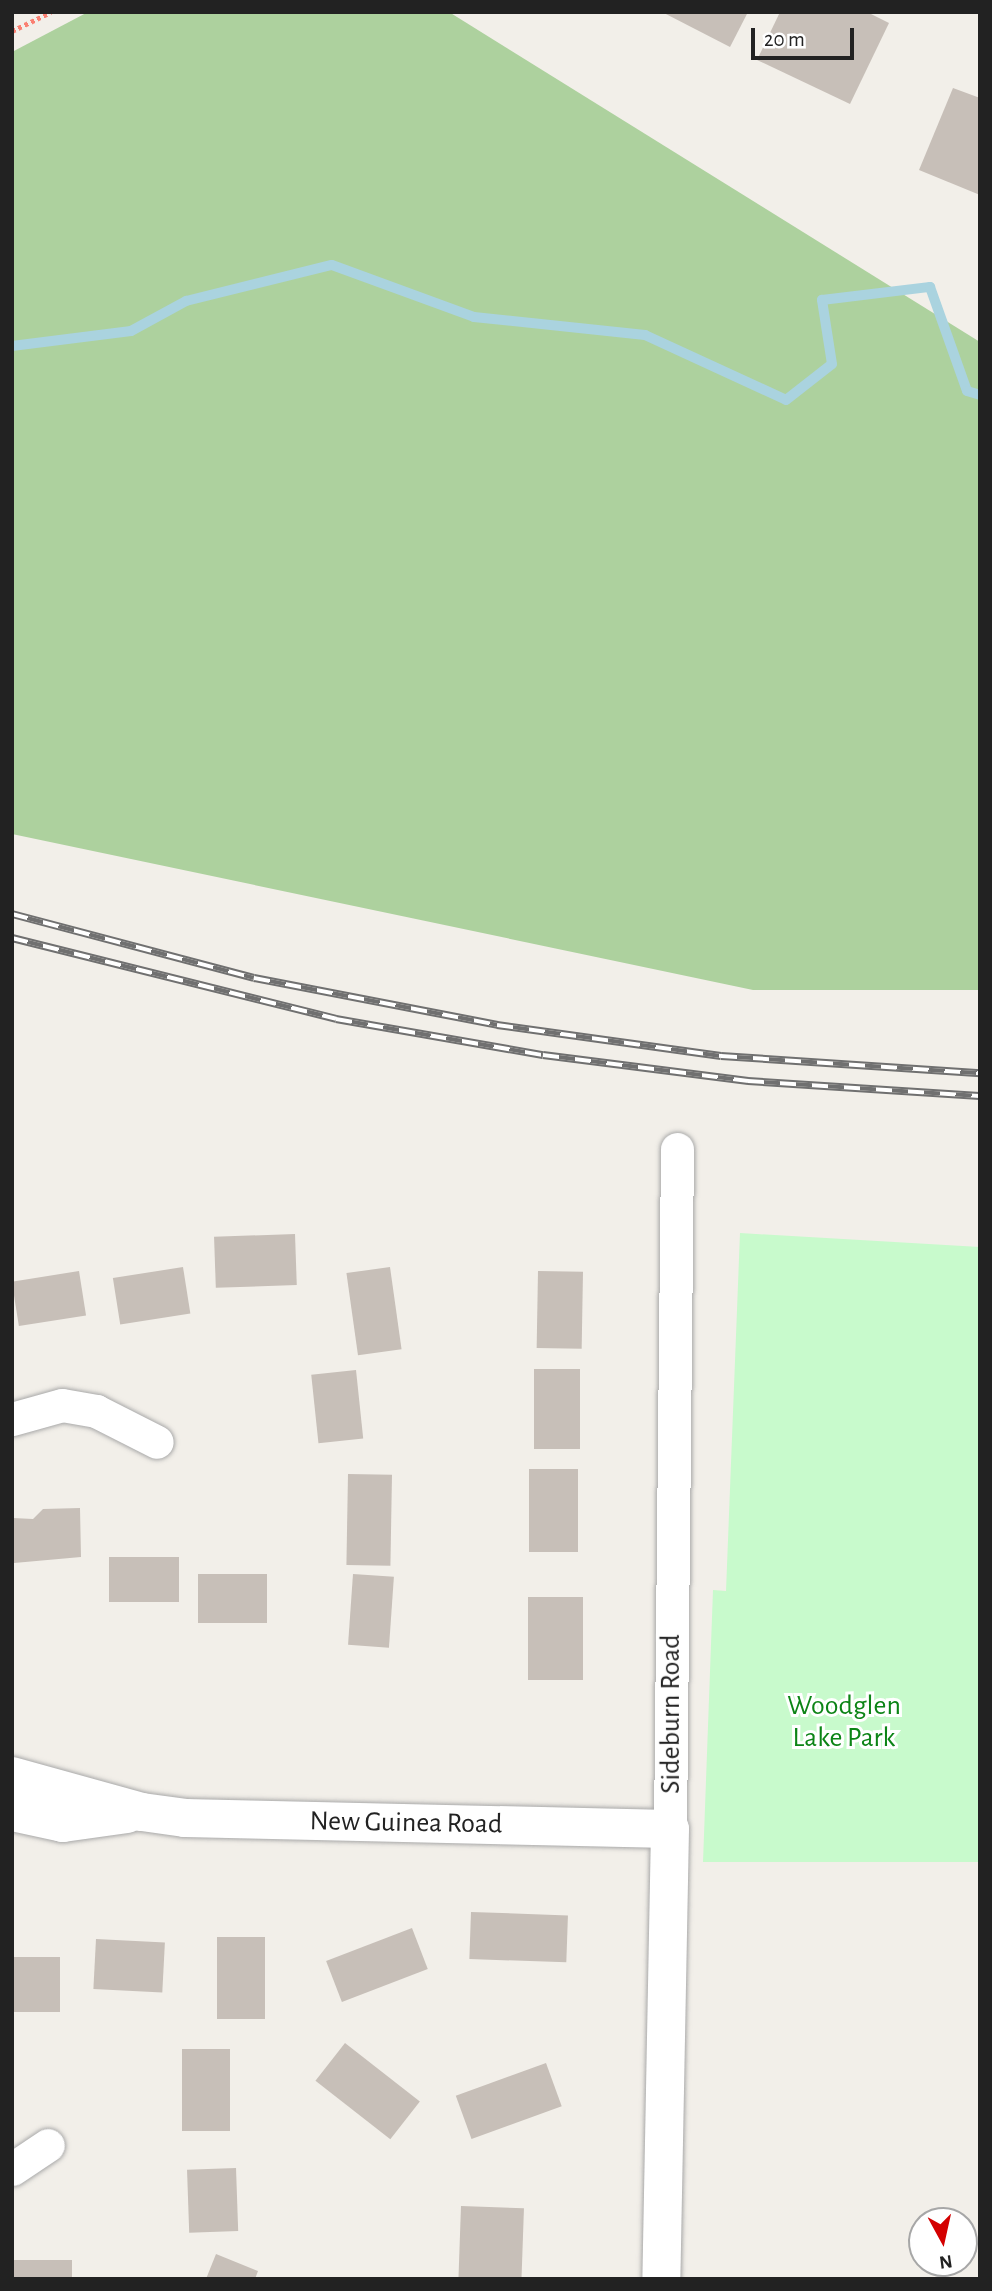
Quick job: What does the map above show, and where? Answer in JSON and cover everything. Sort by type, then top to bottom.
[{"type":"street","name":"Sideburn Road","points":[[661,2279],[670,1829],[677,1149]]},
{"type":"street","points":[[12,1419],[62,1405],[96,1410],[156,1442]]},
{"type":"street","name":"New Guinea Road","points":[[12,1776],[142,1812],[186,1818],[670,1829]]},
{"type":"street","name":"New Guinea Road","points":[[12,1812],[63,1823],[142,1812]]},
{"type":"street","points":[[12,2169],[48,2146]]},
{"type":"path","points":[[12,32],[51,12]]},
{"type":"green space","points":[[88,12],[449,12],[980,342],[980,990],[753,990],[12,834],[12,52]]},
{"type":"green space","name":"Woodglen Lake Park","points":[[740,1233],[980,1247],[980,1862],[703,1862],[713,1590],[726,1591]]},
{"type":"building","points":[[662,12],[748,12],[730,47]]},
{"type":"building","points":[[780,12],[867,12],[889,23],[850,104],[757,60]]},
{"type":"building","points":[[953,88],[980,98],[980,195],[919,170]]},
{"type":"building","points":[[295,1234],[297,1285],[216,1288],[214,1237]]},
{"type":"building","points":[[183,1267],[190,1313],[120,1325],[113,1278]]},
{"type":"building","points":[[390,1267],[402,1349],[358,1355],[346,1273]]},
{"type":"building","points":[[79,1271],[86,1315],[19,1326],[12,1282]]},
{"type":"building","points":[[538,1271],[583,1272],[582,1349],[537,1348]]},
{"type":"building","points":[[534,1369],[580,1369],[580,1449],[534,1449]]},
{"type":"building","points":[[356,1370],[363,1439],[318,1443],[311,1375]]},
{"type":"building","points":[[529,1469],[578,1469],[578,1552],[529,1552]]},
{"type":"building","points":[[348,1474],[392,1475],[390,1566],[346,1565]]},
{"type":"building","points":[[80,1508],[81,1557],[14,1563],[13,1518],[33,1519],[43,1509]]},
{"type":"building","points":[[109,1557],[179,1557],[179,1602],[109,1602]]},
{"type":"building","points":[[198,1574],[267,1574],[267,1623],[198,1623]]},
{"type":"building","points":[[353,1574],[394,1577],[389,1648],[348,1645]]},
{"type":"building","points":[[528,1597],[583,1597],[583,1680],[528,1680]]},
{"type":"building","points":[[471,1912],[568,1915],[566,1962],[469,1959]]},
{"type":"building","points":[[412,1928],[428,1969],[342,2002],[326,1961]]},
{"type":"building","points":[[217,1937],[265,1937],[265,2019],[217,2019]]},
{"type":"building","points":[[96,1939],[165,1943],[162,1993],[93,1989]]},
{"type":"building","points":[[12,1957],[60,1957],[60,2012],[12,2012]]},
{"type":"building","points":[[345,2043],[420,2101],[390,2139],[315,2081]]},
{"type":"building","points":[[182,2049],[230,2049],[230,2131],[182,2131]]},
{"type":"building","points":[[546,2063],[562,2106],[472,2139],[456,2096]]},
{"type":"building","points":[[236,2168],[238,2231],[189,2233],[187,2170]]},
{"type":"building","points":[[461,2206],[524,2208],[521,2279],[458,2279]]},
{"type":"building","points":[[216,2254],[258,2271],[255,2279],[206,2279]]},
{"type":"building","points":[[12,2260],[72,2260],[72,2279],[12,2279]]},
{"type":"waterway","points":[[12,346],[131,331],[186,301],[332,265],[474,317],[645,335],[786,400],[832,364],[822,300],[930,287],[967,391],[980,395]]},
{"type":"railway","points":[[12,914],[254,978],[497,1025],[721,1056],[980,1073]]},
{"type":"railway","points":[[12,938],[336,1019],[543,1055],[748,1081],[980,1096]]}]
